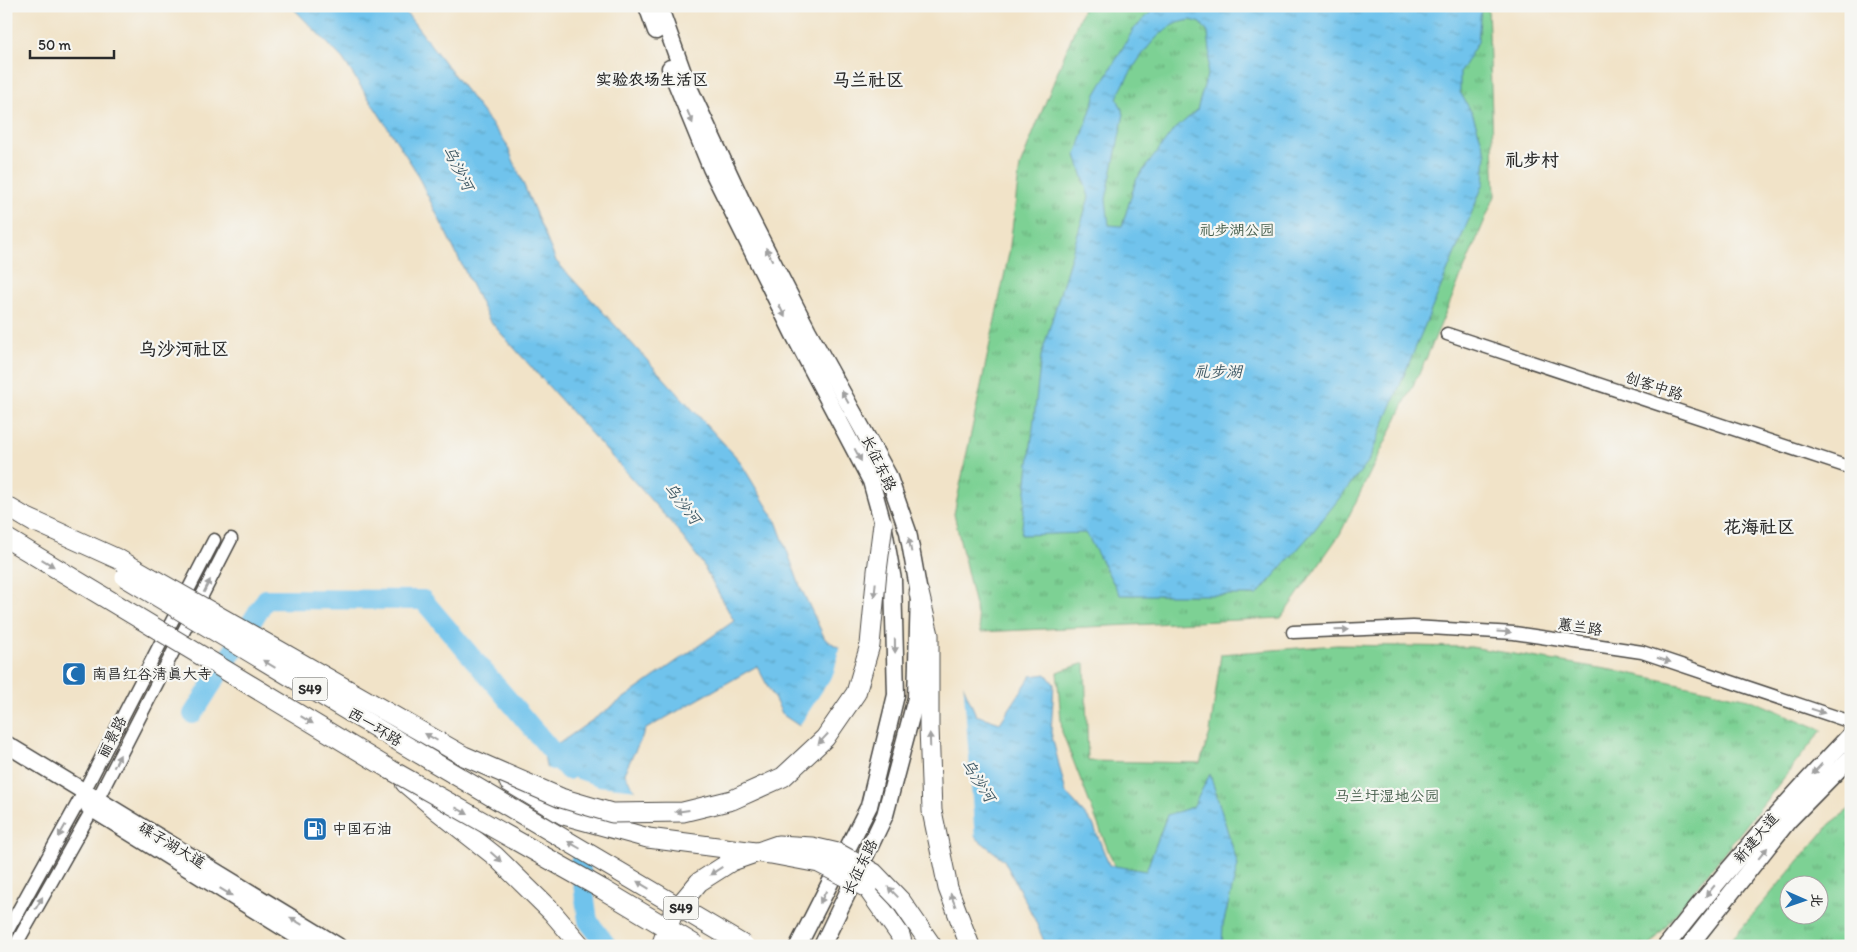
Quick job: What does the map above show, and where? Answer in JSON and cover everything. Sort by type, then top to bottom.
[{"type":"highway","name":"西一环路","points":[[6,506],[745,946]]},
{"type":"highway","points":[[25,517],[120,560],[564,815],[648,838],[771,854],[820,863],[867,888],[900,936],[902,946]]},
{"type":"highway","points":[[464,756],[561,798],[612,813],[683,812],[732,800],[783,777],[826,738],[856,693],[870,645],[883,524]]},
{"type":"highway","name":"西一环路","points":[[6,538],[390,770],[602,889],[697,946]]},
{"type":"highway","points":[[919,593],[929,635],[929,726],[932,811],[948,888],[970,946]]},
{"type":"highway","points":[[390,770],[495,856],[552,912],[581,946]]},
{"type":"highway","points":[[661,946],[673,913],[699,882],[732,860],[778,845],[812,847],[838,853],[874,873],[901,901],[932,946]]},
{"type":"main road","name":"长征东路","points":[[647,6],[675,83],[711,168],[793,333],[871,481],[883,524],[893,580],[896,695],[869,806],[798,946]]},
{"type":"main road","name":"长征东路","points":[[659,6],[686,81],[746,210],[808,331],[888,475],[908,532],[919,593],[916,698],[885,815],[822,946]]},
{"type":"main road","name":"新建大道","points":[[1666,946],[1690,914],[1784,804],[1851,734]]},
{"type":"main road","name":"碟子湖大道","points":[[6,744],[88,801],[314,946]]},
{"type":"main road","name":"碟子湖大道","points":[[6,756],[88,801],[338,946]]},
{"type":"main road","name":"新建大道","points":[[1689,946],[1788,821],[1851,757]]},
{"type":"street","name":"创客中路","points":[[1446,334],[1851,468]]},
{"type":"street","name":"丽景路","points":[[6,933],[88,801],[231,539]]},
{"type":"street","name":"丽景路","points":[[14,946],[88,801],[214,540]]},
{"type":"street","name":"蕙兰路","points":[[1293,632],[1413,627],[1514,633],[1642,652],[1851,722]]},
{"type":"green space","name":"礼步湖","points":[[1084,6],[1488,6],[1495,196],[1426,359],[1340,534],[1281,618],[981,632],[954,514],[1009,253],[1020,166]]},
{"type":"green space","name":"马兰圩湿地公园","points":[[1337,645],[1471,647],[1624,672],[1749,699],[1822,730],[1650,946],[1140,946],[1117,873],[1062,732],[1057,672],[1085,663],[1088,761],[1200,763],[1210,733],[1221,654]]},
{"type":"green space","points":[[1851,808],[1851,946],[1726,946],[1780,883],[1780,924],[1830,924],[1830,874],[1787,874],[1830,824]]},
{"type":"water","name":"乌沙河","points":[[291,6],[401,6],[506,143],[556,261],[739,460],[776,521],[800,586],[825,639],[848,653],[959,676],[976,715],[1000,723],[1031,676],[1046,674],[1054,684],[1051,732],[1066,793],[1093,824],[1109,865],[1146,871],[1167,815],[1193,807],[1210,774],[1238,865],[1223,925],[1222,946],[1046,946],[1035,920],[1004,860],[970,833],[847,758],[783,715],[757,666],[646,729],[624,773],[657,825],[565,884],[544,754],[734,621],[702,563],[675,527],[489,320],[414,168],[343,59]]},
{"type":"water","name":"礼步湖","points":[[1157,6],[1481,6],[1478,42],[1460,72],[1460,92],[1473,115],[1486,154],[1484,183],[1368,462],[1311,534],[1257,595],[1120,595],[1086,533],[1021,535],[1041,356],[1089,197],[1076,155],[1096,94],[1133,30]],"holes":[[[1191,20],[1201,23],[1208,33],[1210,51],[1207,75],[1197,110],[1172,132],[1136,180],[1122,226],[1109,225],[1106,199],[1124,114],[1117,98],[1134,67],[1158,36],[1175,24]]]},
{"type":"pier","points":[[840,645],[849,651],[961,674],[963,679],[975,840],[944,819],[899,797],[798,728],[834,673]]},
{"type":"pier","points":[[543,767],[598,786],[638,790],[659,826],[564,887]]},
{"type":"waterway","points":[[193,714],[266,599],[423,600],[568,770]]},
{"type":"waterway","points":[[580,862],[588,921],[607,946]]},
{"type":"place","name":"南昌红谷清真大寺","points":[[74,674]]},
{"type":"place","name":"中国石油","points":[[315,829]]},
{"type":"district","name":"实验农场生活区","points":[[652,79]]},
{"type":"district","name":"马兰社区","points":[[868,80]]},
{"type":"district","name":"礼步村","points":[[1532,160]]},
{"type":"district","name":"乌沙河社区","points":[[184,349]]},
{"type":"district","name":"花海社区","points":[[1759,527]]},
{"type":"park label","name":"礼步湖公园","points":[[1237,230]]}]
